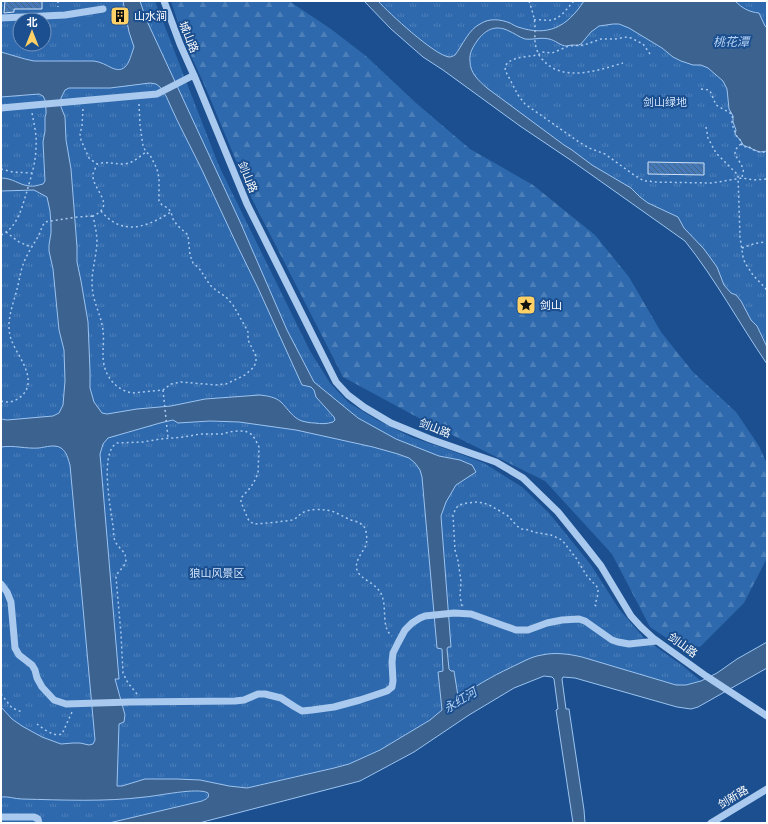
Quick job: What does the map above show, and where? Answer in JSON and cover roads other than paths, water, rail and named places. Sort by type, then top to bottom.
[{"type":"street","name":"城山路","points":[[164,1],[180,44],[195,78]]},
{"type":"street","points":[[1,18],[65,15],[102,9]]},
{"type":"street","points":[[1,108],[157,94],[183,81],[195,78]]},
{"type":"street","name":"剑山路","points":[[195,78],[247,204],[336,382],[348,395],[364,407],[391,423],[430,439],[496,462],[523,478],[558,512],[601,566],[631,616],[641,627],[706,676],[767,716]]},
{"type":"street","points":[[1,584],[7,592],[11,602],[15,648],[19,655],[32,665],[42,687],[54,700],[66,704],[235,701],[244,700],[258,694],[264,694],[281,698],[302,711],[334,707],[387,691],[392,687],[393,653],[399,640],[405,630],[412,623],[425,616],[454,613],[471,614],[516,630],[528,630],[562,620],[579,619],[585,621],[612,640],[618,642],[629,644],[658,641]]},
{"type":"street","name":"剑新路","points":[[711,823],[767,789]]},
{"type":"street","points":[[1,817],[34,817],[38,818],[40,823]]},
{"type":"water","name":"永红河","points":[[123,1],[140,1],[146,19],[241,224],[287,330],[314,382],[358,418],[396,439],[439,456],[460,460],[472,465],[476,472],[456,485],[446,502],[441,516],[451,647],[448,647],[447,649],[449,669],[454,671],[458,696],[462,696],[489,678],[533,657],[552,654],[567,654],[582,657],[676,685],[686,685],[701,681],[717,673],[737,659],[767,642],[767,668],[698,707],[691,709],[677,707],[575,678],[563,677],[566,709],[569,709],[585,823],[573,823],[556,710],[558,709],[554,679],[552,677],[544,676],[514,688],[469,715],[414,752],[360,781],[199,823],[109,823],[202,801],[208,796],[208,793],[203,791],[187,791],[130,799],[99,800],[22,799],[1,797],[1,707],[12,719],[22,726],[42,737],[61,744],[80,743],[89,745],[93,744],[95,740],[70,465],[68,458],[63,450],[56,446],[39,448],[11,446],[1,447],[1,419],[7,420],[53,416],[59,413],[63,405],[65,381],[64,350],[59,330],[53,269],[49,251],[51,224],[47,197],[34,190],[1,191],[1,178],[31,186],[43,184],[45,181],[43,142],[46,114],[45,100],[43,96],[39,94],[1,97],[1,52],[34,61],[94,61],[117,70],[125,67],[130,60],[134,47],[129,32]],"holes":[[[150,83],[156,84],[160,87],[166,96],[258,288],[302,385],[311,387],[314,390],[316,397],[334,417],[335,420],[333,422],[322,424],[299,420],[293,416],[279,400],[260,395],[205,399],[171,406],[137,409],[107,414],[102,413],[94,402],[90,388],[88,322],[77,262],[71,169],[66,140],[65,117],[61,107],[61,98],[65,90],[69,88],[110,88]],[[173,420],[178,423],[210,421],[239,422],[296,430],[373,447],[409,458],[415,463],[420,470],[422,477],[437,648],[442,649],[443,671],[438,672],[442,710],[430,720],[380,750],[349,764],[334,768],[247,788],[200,780],[177,779],[145,779],[122,786],[117,786],[119,724],[124,722],[125,715],[115,679],[119,679],[100,454],[103,444],[108,438]]]},
{"type":"water","name":"桃花潭","points":[[364,1],[378,1],[423,42],[442,55],[449,57],[455,55],[472,30],[483,22],[498,20],[529,30],[548,30],[556,28],[564,23],[578,10],[584,1],[735,1],[740,6],[752,12],[759,13],[767,28],[767,151],[760,152],[743,145],[735,134],[736,130],[733,122],[733,116],[729,109],[727,89],[723,81],[708,68],[681,61],[629,28],[619,24],[599,26],[591,32],[581,44],[566,46],[546,38],[525,39],[504,29],[491,29],[483,34],[477,41],[471,53],[470,65],[473,73],[487,88],[564,145],[592,165],[631,188],[648,203],[678,217],[684,228],[704,249],[717,267],[724,285],[741,301],[751,320],[757,326],[767,347],[767,364],[717,286],[685,241],[423,57],[391,29]]},
{"type":"place","name":"山水涧","points":[[120,16]]},
{"type":"place","name":"剑山","points":[[526,305]]},
{"type":"park label","name":"剑山绿地","points":[[665,102]]},
{"type":"park label","name":"狼山风景区","points":[[217,573]]}]
